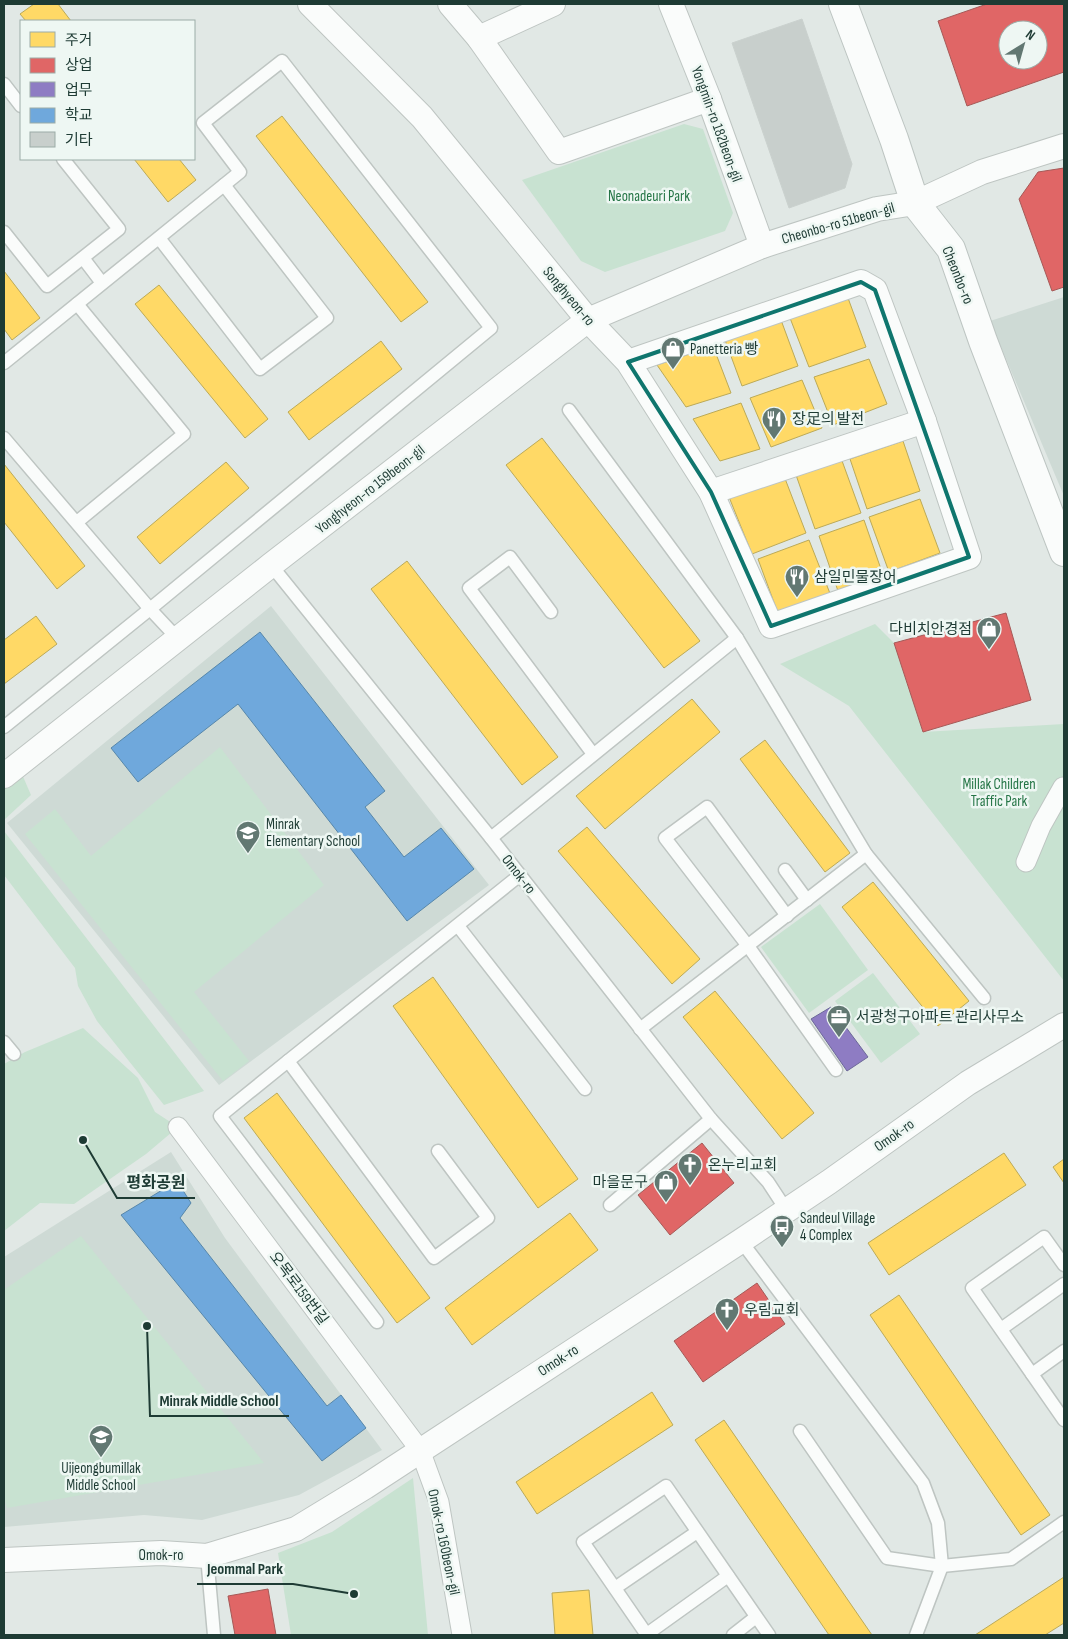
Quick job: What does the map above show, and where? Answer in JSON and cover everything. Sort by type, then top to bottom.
[{"type":"main road","name":"Cheonbo-ro","points":[[843,4],[894,140],[915,203],[951,248],[983,341],[1064,552]]},
{"type":"street","name":"Songhyeon-ro","points":[[310,4],[422,117],[588,320],[628,362],[711,492],[771,626],[969,557],[924,421]]},
{"type":"street","points":[[450,4],[479,38],[559,152],[708,99]]},
{"type":"street","points":[[479,38],[553,4]]},
{"type":"street","name":"Yongmin-ro 182beon-gil","points":[[671,4],[762,246]]},
{"type":"street","name":"Cheonbo-ro 51beon-gil","points":[[762,246],[876,209],[915,203],[982,172],[1064,146]]},
{"type":"street","name":"Yonghyeon-ro 159beon-gil","points":[[4,776],[271,565],[588,320],[762,246]]},
{"type":"street","points":[[628,362],[861,282],[875,290],[924,421],[711,492]]},
{"type":"street","points":[[1026,862],[1041,826],[1063,787]]},
{"type":"street","name":"Omok-ro","points":[[4,1560],[161,1553],[207,1556],[296,1529],[365,1487],[741,1242],[968,1083],[1064,1025]]},
{"type":"street","name":"오목로159번길","points":[[178,1127],[420,1450]]},
{"type":"street","name":"Omok-ro 160beon-gil","points":[[420,1450],[439,1502],[462,1635]]},
{"type":"lane","points":[[4,363],[240,172],[203,122],[282,62],[491,328],[4,727]]},
{"type":"lane","points":[[4,84],[20,105]]},
{"type":"lane","points":[[4,232],[47,286],[119,229],[64,160]]},
{"type":"lane","points":[[159,238],[260,369],[326,318],[224,185]]},
{"type":"lane","points":[[83,258],[102,283]]},
{"type":"lane","points":[[76,522],[184,434],[77,304]]},
{"type":"lane","points":[[569,410],[737,638],[866,854],[984,998]]},
{"type":"lane","points":[[4,438],[150,609],[178,639]]},
{"type":"lane","points":[[551,612],[510,558],[469,588],[593,754]]},
{"type":"lane","name":"Omok-ro","points":[[271,565],[491,838],[711,1119],[768,1182],[787,1211]]},
{"type":"lane","points":[[491,838],[737,638]]},
{"type":"lane","points":[[787,916],[707,808],[665,838],[748,946],[836,1070]]},
{"type":"lane","points":[[640,1029],[866,854]]},
{"type":"lane","points":[[785,870],[807,900]]},
{"type":"lane","points":[[377,1322],[220,1116],[520,876]]},
{"type":"lane","points":[[458,926],[585,1089]]},
{"type":"lane","points":[[4,1042],[14,1054]]},
{"type":"lane","points":[[288,1061],[434,1258],[488,1218],[438,1152]]},
{"type":"lane","points":[[610,1205],[711,1119]]},
{"type":"lane","points":[[1064,1265],[1044,1237],[972,1288],[1064,1418]]},
{"type":"lane","points":[[741,1242],[923,1483],[938,1523],[942,1566],[916,1635]]},
{"type":"lane","points":[[1001,1329],[1064,1284]]},
{"type":"lane","points":[[1032,1374],[1064,1351]]},
{"type":"lane","points":[[800,1431],[887,1558],[942,1566],[1011,1560],[1064,1522]]},
{"type":"lane","points":[[728,1576],[647,1635],[583,1542],[666,1486],[769,1635]]},
{"type":"lane","points":[[615,1588],[697,1532]]},
{"type":"lane","points":[[207,1556],[214,1635]]},
{"type":"lane","points":[[733,1635],[756,1617]]},
{"type":"highlighted area","points":[[861,282],[875,290],[969,557],[771,626],[711,492],[628,362]]},
{"type":"shaded area","points":[[1064,297],[1064,496],[990,321]]},
{"type":"shaded area","name":"Minrak Elementary School","points":[[271,606],[489,885],[219,1085],[7,823]]},
{"type":"shaded area","points":[[171,1152],[225,1238],[382,1450],[299,1495],[202,1520],[144,1515],[4,1527],[4,1257]]},
{"type":"green space","name":"Neonadeuri Park","points":[[684,124],[703,129],[733,213],[725,231],[605,272],[581,261],[522,180]]},
{"type":"green space","name":"Millak Children Traffic Park","points":[[875,624],[894,643],[923,732],[1064,724],[1064,981],[849,706],[780,664]]},
{"type":"green space","points":[[220,747],[324,885],[194,992],[249,1061],[223,1081],[25,834],[55,809],[91,856]]},
{"type":"green space","points":[[21,772],[31,795],[4,820],[4,786]]},
{"type":"green space","points":[[4,831],[204,1091],[164,1105],[97,1021],[78,986],[75,968],[4,875]]},
{"type":"green space","points":[[820,904],[868,970],[809,1013],[761,947]]},
{"type":"green space","points":[[873,973],[920,1034],[881,1063],[835,1001]]},
{"type":"green space","points":[[83,1028],[138,1078],[155,1112],[178,1127],[146,1154],[74,1204],[40,1203],[4,1231],[4,1064],[25,1052]]},
{"type":"green space","points":[[81,1236],[264,1463],[7,1508],[4,1497],[4,1290]]},
{"type":"green space","points":[[413,1478],[428,1635],[291,1635],[278,1553],[332,1532]]},
{"type":"building: 주거","points":[[34,4],[58,4],[70,20],[25,20],[20,14]]},
{"type":"building: 주거","points":[[282,116],[428,302],[401,322],[256,136]]},
{"type":"building: 주거","points":[[135,160],[180,160],[196,180],[168,202]]},
{"type":"building: 주거","points":[[4,271],[40,318],[12,340],[4,329]]},
{"type":"building: 주거","points":[[159,285],[268,419],[245,438],[135,304]]},
{"type":"building: 주거","points":[[848,298],[866,347],[809,367],[790,318]]},
{"type":"building: 주거","points":[[781,320],[798,366],[742,386],[725,340]]},
{"type":"building: 주거","points":[[381,341],[402,369],[309,440],[288,412]]},
{"type":"building: 주거","points":[[713,346],[731,393],[686,407],[657,365]]},
{"type":"building: 주거","points":[[869,359],[887,404],[833,425],[814,377]]},
{"type":"building: 주거","points":[[802,380],[822,428],[771,447],[750,398]]},
{"type":"building: 주거","points":[[741,403],[760,449],[720,461],[693,419]]},
{"type":"building: 주거","points":[[542,438],[700,641],[664,668],[506,465]]},
{"type":"building: 주거","points":[[903,441],[920,491],[867,509],[850,459]]},
{"type":"building: 주거","points":[[841,458],[861,513],[815,529],[796,475]]},
{"type":"building: 주거","points":[[226,462],[249,488],[160,564],[137,537]]},
{"type":"building: 주거","points":[[4,464],[85,566],[57,589],[4,522]]},
{"type":"building: 주거","points":[[784,476],[806,533],[752,554],[729,497]]},
{"type":"building: 주거","points":[[920,499],[940,553],[889,572],[869,517]]},
{"type":"building: 주거","points":[[864,520],[883,575],[838,591],[819,536]]},
{"type":"building: 주거","points":[[809,540],[831,596],[779,616],[758,559]]},
{"type":"building: 주거","points":[[407,561],[558,757],[522,785],[371,589]]},
{"type":"building: 주거","points":[[36,616],[57,644],[4,684],[4,640]]},
{"type":"building: 주거","points":[[692,699],[720,732],[605,829],[576,796]]},
{"type":"building: 주거","points":[[765,740],[850,853],[825,872],[740,759]]},
{"type":"building: 주거","points":[[587,827],[700,959],[672,984],[558,851]]},
{"type":"building: 주거","points":[[873,882],[969,1001],[938,1026],[842,907]]},
{"type":"building: 주거","points":[[433,977],[578,1179],[538,1208],[393,1006]]},
{"type":"building: 주거","points":[[715,991],[814,1113],[782,1139],[683,1017]]},
{"type":"building: 주거","points":[[277,1093],[430,1298],[397,1323],[244,1118]]},
{"type":"building: 주거","points":[[1004,1153],[1026,1185],[889,1275],[868,1243]]},
{"type":"building: 주거","points":[[1064,1159],[1064,1183],[1053,1167]]},
{"type":"building: 주거","points":[[570,1213],[598,1250],[472,1345],[445,1308]]},
{"type":"building: 주거","points":[[899,1295],[1050,1515],[1021,1535],[870,1315]]},
{"type":"building: 주거","points":[[652,1392],[673,1425],[537,1514],[516,1482]]},
{"type":"building: 주거","points":[[724,1420],[872,1635],[829,1635],[695,1440]]},
{"type":"building: 주거","points":[[1064,1577],[1064,1623],[1045,1635],[975,1635]]},
{"type":"building: 주거","points":[[589,1590],[593,1635],[555,1635],[552,1593]]},
{"type":"building: 상업","points":[[987,4],[1064,4],[1064,72],[967,106],[938,21]]},
{"type":"building: 상업","points":[[1064,168],[1064,287],[1052,291],[1019,199],[1038,172]]},
{"type":"building: 상업","points":[[1006,613],[1031,700],[923,732],[894,643]]},
{"type":"building: 상업","points":[[702,1143],[734,1183],[670,1235],[638,1195]]},
{"type":"building: 상업","points":[[757,1283],[785,1324],[703,1382],[674,1341]]},
{"type":"building: 상업","points":[[268,1589],[276,1635],[235,1635],[228,1596]]},
{"type":"building: 업무","name":"서광청구아파트 관리사무소","points":[[831,1007],[868,1057],[847,1071],[811,1019]]},
{"type":"building: 학교","points":[[260,632],[385,791],[365,807],[404,857],[441,828],[474,869],[407,921],[238,704],[138,782],[111,748]]},
{"type":"building: 학교","points":[[177,1181],[191,1203],[180,1218],[327,1406],[341,1395],[366,1428],[322,1461],[121,1215]]},
{"type":"building: 기타","points":[[802,19],[852,164],[845,188],[789,208],[732,43]]},
{"type":"place","name":"Panetteria 빵","points":[[673,370]]},
{"type":"place","name":"장足의 발전","points":[[774,440]]},
{"type":"place","name":"삼일민물장어","points":[[797,598]]},
{"type":"place","name":"다비치안경점","points":[[989,650]]},
{"type":"place","name":"Minrak Elementary School","points":[[248,854]]},
{"type":"place","name":"서광청구아파트 관리사무소","points":[[839,1038]]},
{"type":"place","name":"평화공원","points":[[83,1140]]},
{"type":"place","name":"온누리교회","points":[[690,1186]]},
{"type":"place","name":"마을문구","points":[[666,1203]]},
{"type":"place","name":"Sandeul Village 4 Complex","points":[[782,1248]]},
{"type":"place","name":"Minrak Middle School","points":[[147,1326]]},
{"type":"place","name":"우림교회","points":[[727,1331]]},
{"type":"place","name":"Uijeongbumillak Middle School","points":[[101,1458]]},
{"type":"place","name":"Jeommal Park","points":[[354,1594]]}]
